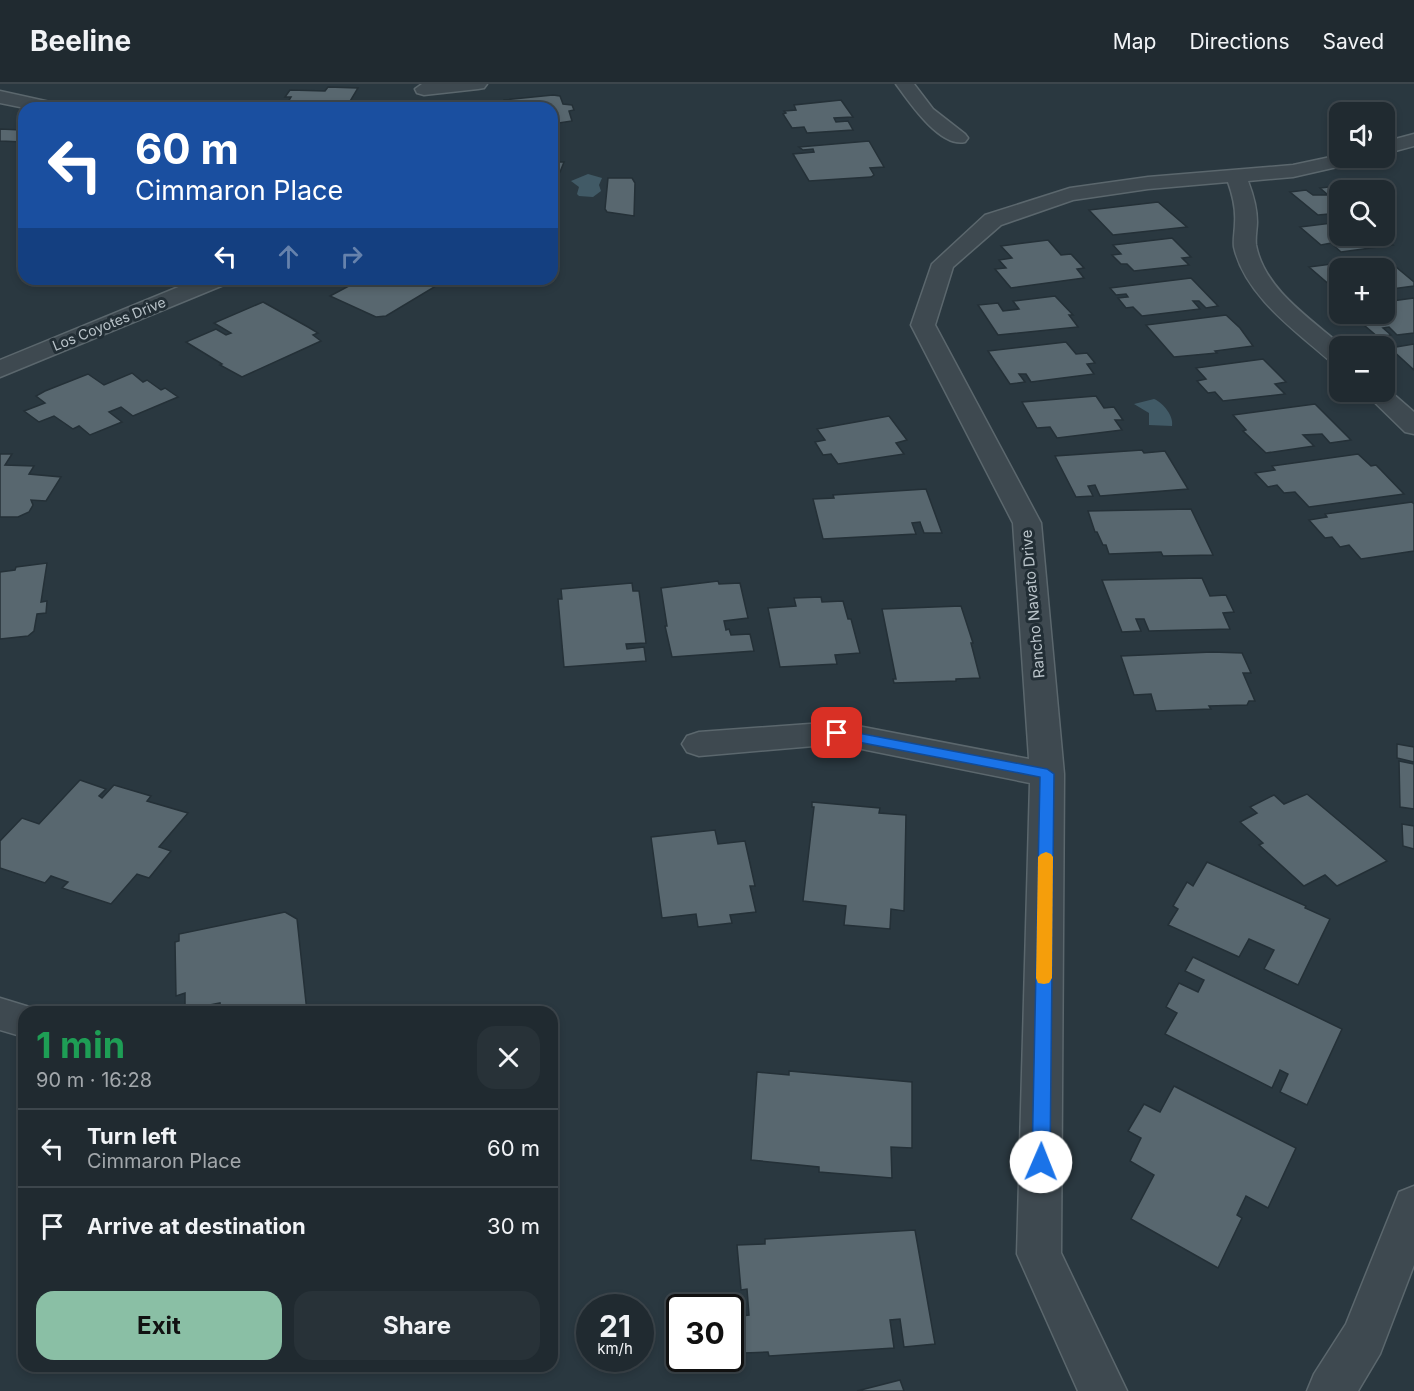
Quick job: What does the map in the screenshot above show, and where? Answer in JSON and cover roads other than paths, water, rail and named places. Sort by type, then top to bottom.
[{"type":"street","points":[[423,102],[423,86],[478,84]]},
{"type":"street","points":[[905,84],[926,113],[958,138]]},
{"type":"street","points":[[0,97],[24,102]]},
{"type":"street","points":[[1395,145],[1414,140]]},
{"type":"street","name":"Rancho Navato Drive","points":[[1102,1391],[1039,1254],[1047,774],[1027,523],[923,325],[943,264],[993,220],[1070,194],[1148,183],[1293,171],[1329,163]]},
{"type":"street","points":[[1236,177],[1244,196],[1245,245],[1254,269],[1274,296],[1329,347]]},
{"type":"street","name":"Los Coyotes Drive","points":[[0,370],[203,285]]},
{"type":"street","points":[[1388,402],[1414,426]]},
{"type":"street","points":[[699,744],[837,733],[1047,774]]},
{"type":"street","points":[[1331,1391],[1364,1338],[1414,1206]]},
{"type":"water","points":[[588,174],[602,178],[599,185],[601,191],[593,197],[579,196],[577,194],[579,187],[571,181]]},
{"type":"water","points":[[1154,399],[1168,411],[1172,426],[1149,425],[1149,413],[1134,404]]}]
